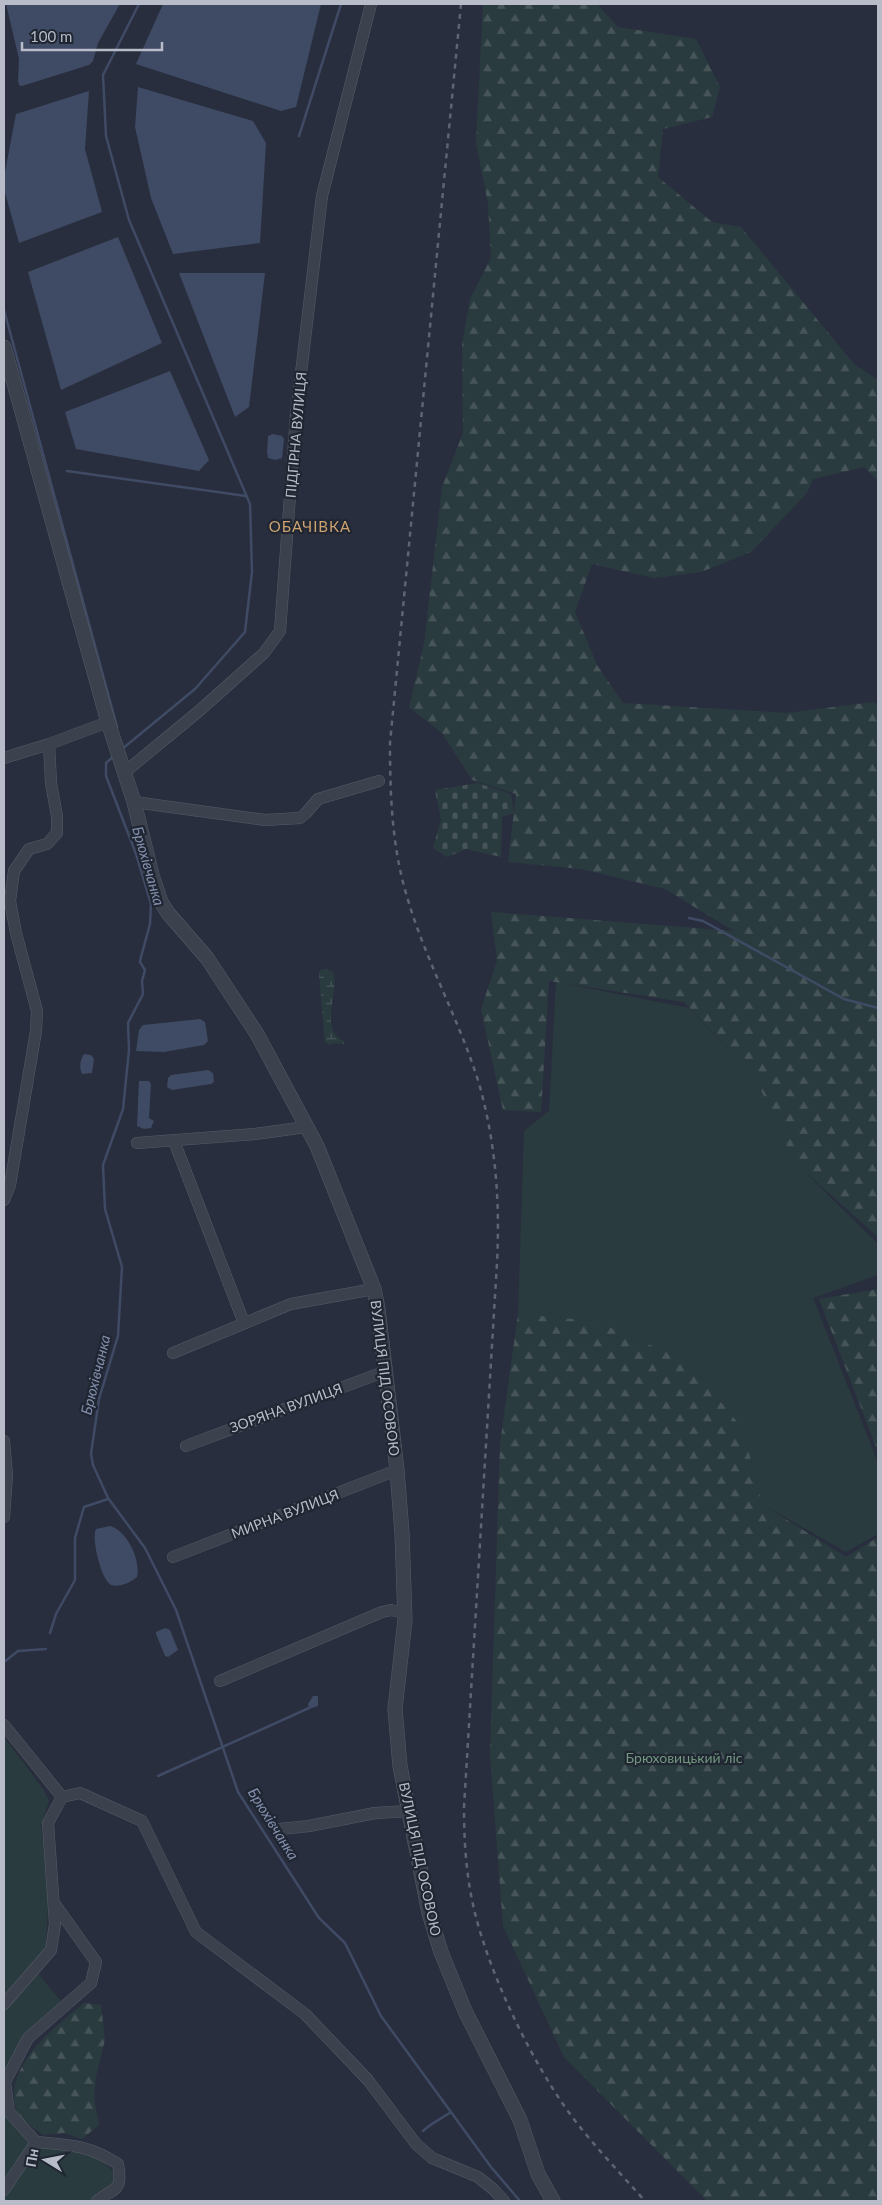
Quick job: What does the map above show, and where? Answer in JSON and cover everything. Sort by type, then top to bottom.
[{"type":"street","name":"ПІДГІРНА ВУЛИЦЯ","points":[[124,767],[200,711],[264,653],[280,631],[296,415],[322,196],[371,4]]},
{"type":"street","points":[[4,347],[7,372],[108,722],[4,758]]},
{"type":"street","name":"ВУЛИЦЯ ПІД ОСОВОЮ","points":[[108,722],[124,767],[160,902],[206,958],[249,1019],[317,1146],[374,1289],[386,1371],[402,1533],[404,1613],[395,1709],[400,1766],[409,1812],[429,1913],[441,1952],[465,2011],[520,2120],[538,2174],[553,2201]]},
{"type":"street","points":[[4,1200],[10,1185],[36,1031],[37,1012],[16,933],[10,901],[14,871],[25,852],[47,844],[58,833],[58,816],[51,782],[49,744]]},
{"type":"street","points":[[134,802],[265,820],[300,818],[318,799],[378,781]]},
{"type":"street","points":[[137,1143],[306,1127]]},
{"type":"street","points":[[174,1141],[244,1323]]},
{"type":"street","points":[[173,1353],[291,1304],[374,1289]]},
{"type":"street","name":"ЗОРЯНА ВУЛИЦЯ","points":[[186,1446],[386,1371]]},
{"type":"street","points":[[4,1442],[7,1475],[4,1516]]},
{"type":"street","name":"МИРНА ВУЛИЦЯ","points":[[173,1557],[397,1470]]},
{"type":"street","points":[[220,1681],[382,1612],[391,1610],[404,1613]]},
{"type":"street","points":[[4,1725],[62,1797]]},
{"type":"street","points":[[5,1999],[50,1950],[55,1924],[48,1823],[62,1797],[80,1793],[142,1821],[196,1932],[306,2014],[368,2080],[416,2144],[432,2158],[478,2177],[504,2201]]},
{"type":"street","points":[[280,1829],[309,1826],[375,1812],[409,1812]]},
{"type":"street","points":[[54,1903],[96,1962],[91,1983],[28,2038],[5,2082],[9,2112],[36,2142],[71,2145],[100,2152],[118,2164],[120,2179],[113,2192],[97,2201]]},
{"type":"street","points":[[4,2190],[36,2142]]},
{"type":"green space","points":[[483,4],[597,4],[618,27],[696,39],[720,87],[712,117],[663,129],[658,177],[712,222],[741,227],[854,364],[878,380],[878,481],[864,467],[813,479],[807,493],[751,552],[701,572],[654,578],[592,564],[575,612],[597,665],[623,703],[787,713],[873,702],[878,705],[878,1237],[794,1162],[755,1077],[684,1002],[549,981],[541,1112],[503,1110],[481,1009],[497,961],[491,912],[734,931],[665,889],[581,869],[508,862],[516,794],[472,780],[442,733],[409,707],[424,644],[442,487],[463,433],[462,344],[470,299],[491,258],[488,204],[476,143]]},
{"type":"green space","points":[[478,783],[511,794],[514,813],[502,817],[501,857],[466,849],[447,857],[433,848],[441,820],[435,790]]},
{"type":"green space","points":[[326,969],[333,972],[334,980],[331,1010],[332,1028],[336,1036],[344,1041],[344,1044],[334,1043],[330,1045],[325,1042],[319,975],[320,970]]},
{"type":"green space","points":[[556,982],[689,1008],[755,1077],[805,1172],[878,1244],[878,1275],[813,1298],[878,1463],[878,1534],[846,1552],[762,1504],[743,1429],[595,1321],[518,1315],[524,1131],[549,1111]]},
{"type":"green space","points":[[878,1289],[878,1452],[819,1299]]},
{"type":"green space","name":"Брюховицький ліс","points":[[518,1314],[595,1321],[687,1361],[743,1429],[762,1504],[846,1557],[878,1537],[878,2201],[706,2200],[564,2057],[503,1926],[490,1755],[500,1444]]},
{"type":"green space","points":[[4,1737],[43,1789],[49,1801],[41,1826],[49,1885],[46,1944],[37,1972],[63,2004],[26,2035],[4,2078]]},
{"type":"green space","points":[[84,2003],[101,2005],[105,2040],[96,2076],[94,2097],[99,2125],[82,2139],[64,2133],[43,2135],[17,2112],[14,2096],[16,2080],[33,2050]]},
{"type":"green space","points":[[4,2100],[31,2143],[100,2156],[119,2179],[95,2201],[4,2201]]},
{"type":"water","points":[[6,4],[120,4],[98,43],[93,61],[89,65],[22,86],[19,85],[18,81],[19,59]]},
{"type":"water","points":[[163,4],[321,4],[296,107],[281,111],[136,64]]},
{"type":"water","points":[[138,87],[253,121],[266,143],[260,243],[173,254],[151,198],[135,127]]},
{"type":"water","points":[[89,91],[85,149],[102,212],[19,243],[4,189],[4,177],[16,114]]},
{"type":"water","points":[[118,237],[162,343],[61,390],[28,272]]},
{"type":"water","points":[[179,273],[265,273],[249,407],[235,417]]},
{"type":"water","points":[[170,371],[209,460],[199,471],[76,449],[65,412]]},
{"type":"water","points":[[273,434],[282,436],[284,439],[282,458],[275,460],[268,458],[267,452],[268,436]]},
{"type":"water","points":[[200,1019],[205,1022],[208,1041],[204,1045],[164,1052],[136,1051],[139,1030],[143,1025]]},
{"type":"water","points":[[84,1054],[91,1055],[94,1059],[92,1073],[82,1074],[80,1064]]},
{"type":"water","points":[[208,1070],[213,1073],[214,1082],[211,1084],[172,1090],[167,1087],[168,1078],[171,1075]]},
{"type":"water","points":[[139,1081],[149,1081],[151,1084],[149,1118],[154,1121],[151,1128],[144,1129],[137,1126]]},
{"type":"water","points":[[110,1526],[128,1540],[135,1555],[138,1570],[137,1577],[129,1583],[118,1586],[107,1582],[96,1549],[96,1529]]},
{"type":"water","points":[[165,1628],[170,1630],[178,1650],[168,1657],[165,1656],[156,1634],[156,1632]]},
{"type":"water","points":[[313,1696],[318,1696],[318,1706],[309,1709],[308,1704]]},
{"type":"waterway","points":[[122,749],[195,689],[245,632],[252,572],[250,504],[129,220],[106,136],[103,75],[139,4]]},
{"type":"waterway","points":[[299,136],[341,4]]},
{"type":"waterway","points":[[4,310],[117,727]]},
{"type":"waterway","points":[[67,471],[246,496]]},
{"type":"waterway","name":"Брюхівчанка","points":[[114,756],[106,763],[106,776],[136,854],[151,904],[150,924],[140,962],[145,970],[142,981],[143,994],[128,1023],[129,1050],[123,1109],[103,1165],[105,1209],[122,1267],[118,1336],[99,1399],[91,1454],[93,1465],[108,1498],[145,1548],[176,1610],[238,1792],[319,1918],[345,1943],[381,2016],[491,2167],[520,2201]]},
{"type":"waterway","points":[[689,918],[703,921],[844,999],[878,1008]]},
{"type":"waterway","points":[[50,1633],[56,1614],[75,1580],[75,1538],[84,1507],[108,1499]]},
{"type":"waterway","points":[[4,1662],[18,1651],[46,1649]]},
{"type":"waterway","points":[[158,1776],[309,1708]]},
{"type":"waterway","points":[[423,2131],[451,2112]]},
{"type":"railway","points":[[461,4],[390,743],[393,823],[398,862],[416,924],[480,1087],[490,1131],[496,1174],[498,1218],[497,1263],[464,1807],[466,1858],[471,1896],[490,1962],[501,1990],[528,2046],[573,2118],[645,2201]]},
{"type":"district","name":"ОБАЧІВКА","points":[[310,527]]}]
